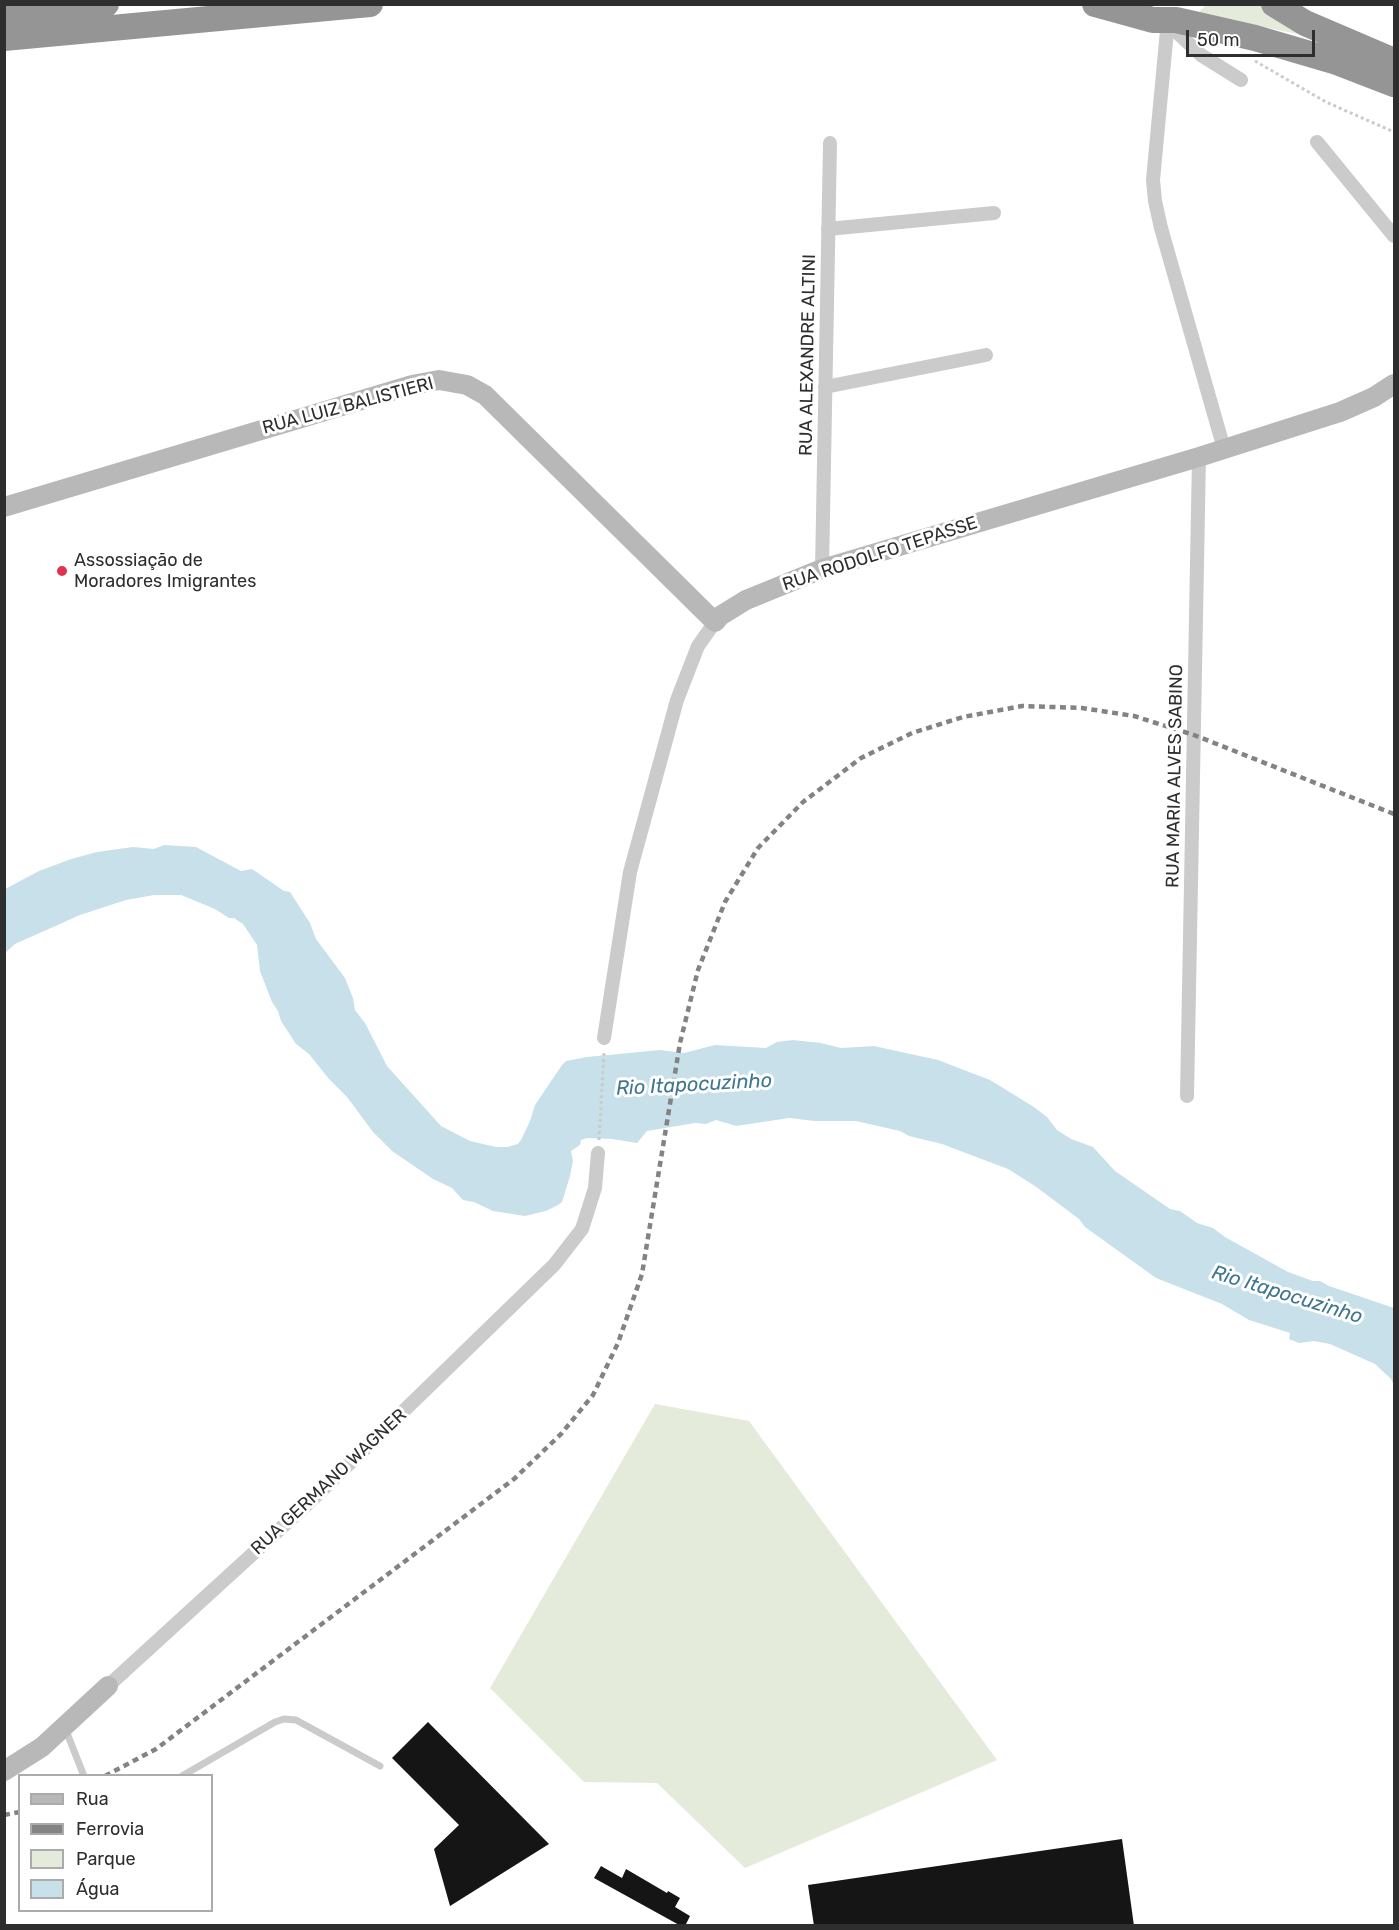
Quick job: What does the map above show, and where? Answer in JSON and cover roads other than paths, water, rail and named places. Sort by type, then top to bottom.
[{"type":"highway","points":[[4,38],[370,4]]},
{"type":"highway","points":[[1095,4],[1133,10],[1153,20],[1170,21],[1299,49],[1395,84]]},
{"type":"highway","points":[[1170,21],[1198,4]]},
{"type":"highway","points":[[1274,4],[1313,27],[1395,61]]},
{"type":"highway","points":[[4,14],[92,5]]},
{"type":"street","points":[[1170,21],[1201,55],[1242,80]]},
{"type":"street","points":[[1170,21],[1153,180],[1155,201],[1224,449]]},
{"type":"street","points":[[1317,142],[1395,236]]},
{"type":"street","name":"RUA ALEXANDRE ALTINI","points":[[822,569],[830,143]]},
{"type":"street","points":[[828,229],[994,213]]},
{"type":"street","points":[[825,387],[986,355]]},
{"type":"street","name":"RUA LUIZ BALISTIERI","points":[[4,507],[412,385],[439,380],[467,385],[485,395],[715,622]]},
{"type":"street","name":"RUA RODOLFO TEPASSE","points":[[604,1038],[630,872],[677,700],[698,646],[720,616],[746,600],[822,569],[1198,457],[1340,412],[1374,397],[1395,384]]},
{"type":"street","name":"RUA MARIA ALVES SABINO","points":[[1187,1096],[1198,457]]},
{"type":"street","name":"RUA GERMANO WAGNER","points":[[4,1771],[42,1747],[315,1497],[554,1265],[582,1229],[595,1188],[598,1153]]},
{"type":"lane","points":[[185,1774],[275,1722],[285,1719],[296,1720],[380,1766]]},
{"type":"lane","points":[[64,1726],[83,1774]]},
{"type":"water","name":"Rio Itapocuzinho","points":[[164,845],[196,847],[241,871],[252,869],[284,891],[290,892],[310,923],[316,939],[345,978],[355,1010],[365,1023],[387,1066],[441,1126],[470,1141],[496,1147],[518,1144],[530,1121],[535,1105],[562,1065],[566,1061],[587,1057],[660,1050],[684,1053],[715,1045],[766,1048],[777,1042],[793,1040],[841,1048],[874,1046],[938,1060],[990,1080],[1034,1107],[1047,1117],[1057,1130],[1071,1139],[1093,1147],[1115,1171],[1170,1209],[1180,1211],[1197,1223],[1213,1228],[1288,1272],[1394,1308],[1394,1385],[1391,1379],[1375,1364],[1330,1344],[1314,1341],[1299,1343],[1289,1339],[1290,1333],[1249,1320],[1222,1304],[1156,1278],[1085,1227],[1079,1219],[1035,1186],[1008,1169],[942,1144],[856,1121],[815,1121],[789,1118],[736,1126],[716,1120],[706,1124],[695,1123],[647,1131],[637,1143],[587,1138],[581,1140],[580,1145],[571,1151],[573,1161],[562,1202],[546,1211],[525,1216],[493,1211],[474,1202],[463,1200],[452,1188],[433,1179],[392,1151],[373,1132],[347,1097],[309,1054],[296,1044],[272,1002],[260,971],[257,945],[243,924],[234,918],[229,918],[215,909],[181,895],[154,895],[126,900],[80,915],[15,944],[5,953],[5,889],[39,871],[71,859],[97,852],[133,847],[154,849]]},
{"type":"railway","points":[[109,1774],[156,1749],[514,1479],[561,1434],[593,1395],[618,1343],[642,1274],[680,1043],[698,970],[725,902],[758,848],[803,802],[861,758],[912,733],[963,717],[1022,706],[1082,708],[1134,716],[1194,735],[1394,814]]},
{"type":"railway","points":[[4,1815],[18,1812]]},
{"type":"place","name":"Assossiação de Moradores Imigrantes","points":[[62,571]]}]
